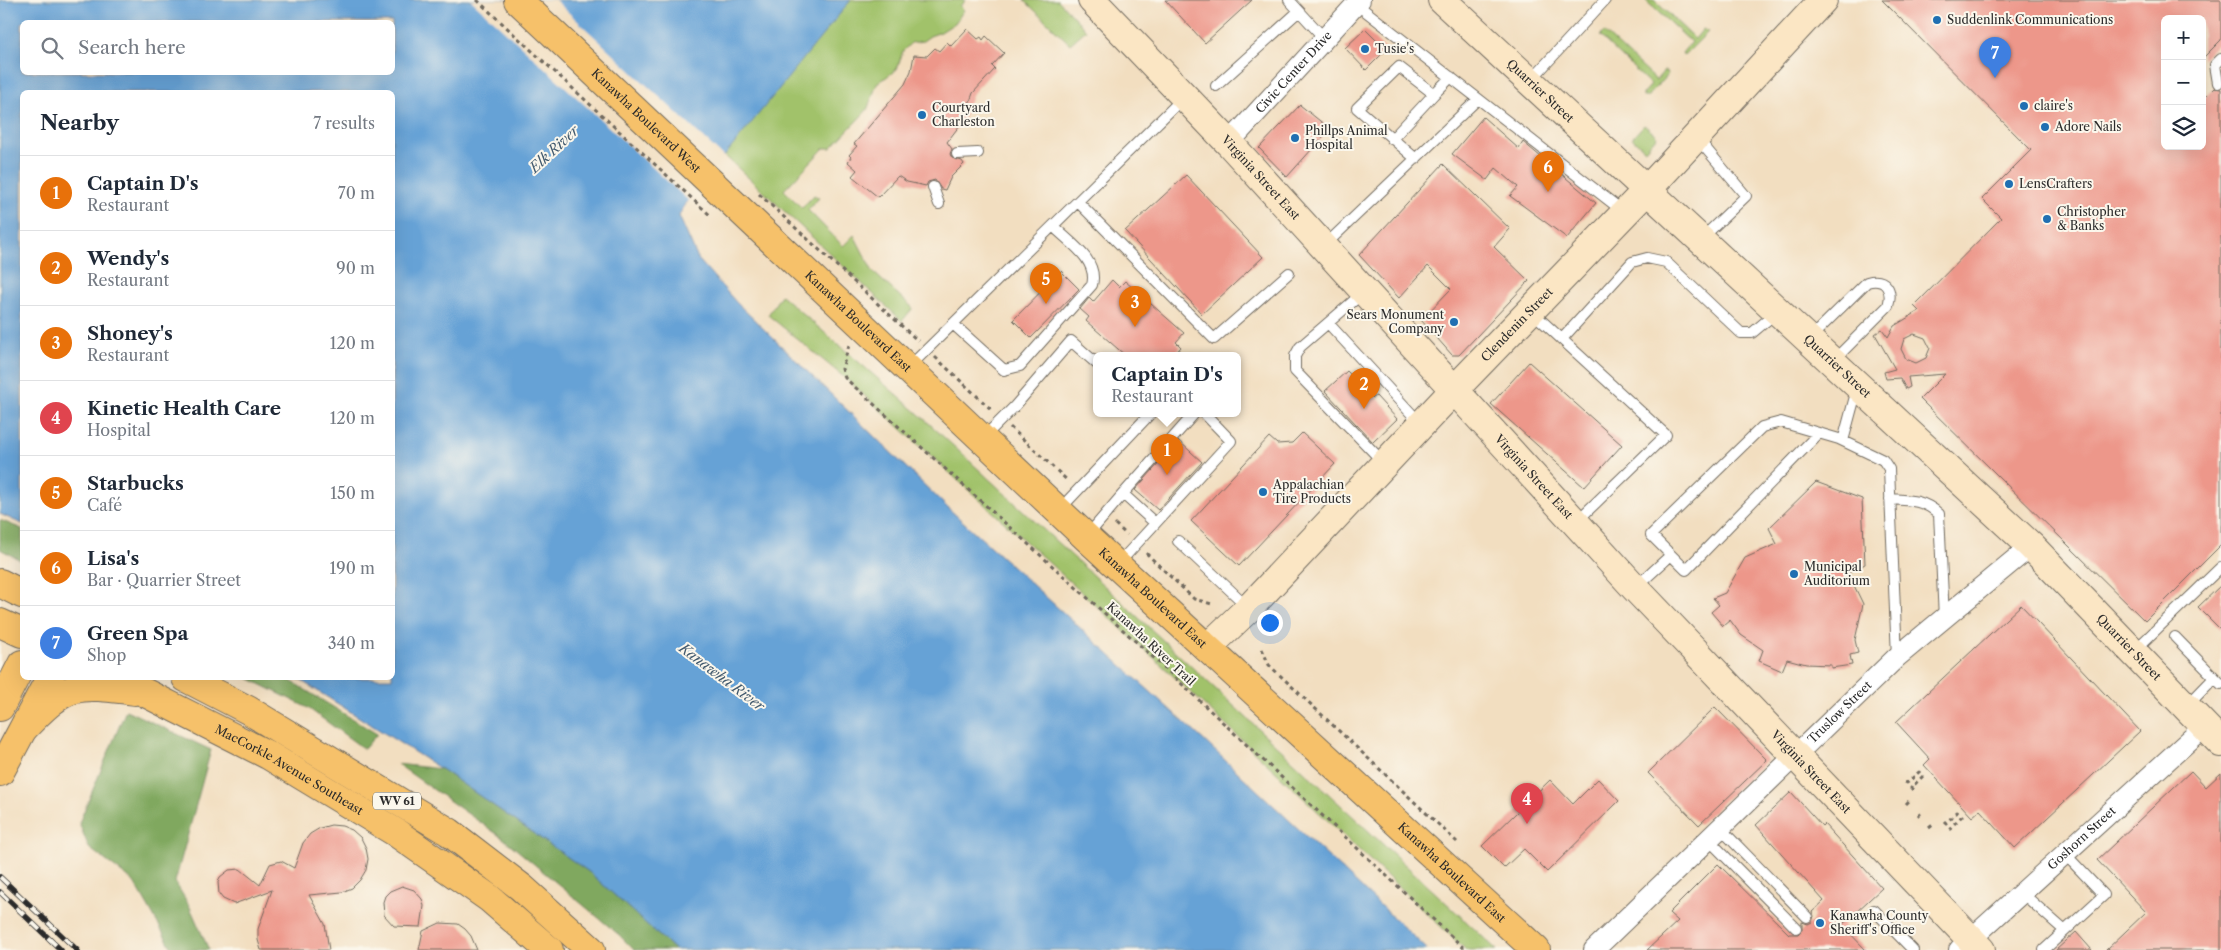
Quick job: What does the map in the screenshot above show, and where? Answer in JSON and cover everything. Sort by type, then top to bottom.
[{"type":"main road","name":"Kanawha Boulevard West","points":[[518,0],[774,242]]},
{"type":"main road","name":"Virginia Street East","points":[[1092,0],[1228,143],[1635,588],[1795,756],[1970,947]]},
{"type":"main road","name":"Quarrier Street","points":[[1442,0],[2031,546],[2213,735]]},
{"type":"main road","name":"Clendenin Street","points":[[1207,648],[1249,608],[1646,190],[1823,0]]},
{"type":"main road","name":"Kanawha Boulevard East","points":[[774,242],[1086,537],[1536,950]]},
{"type":"main road","points":[[0,583],[20,593]]},
{"type":"main road","points":[[0,622],[20,633]]},
{"type":"main road","points":[[0,707],[20,668]]},
{"type":"main road","points":[[0,772],[49,680]]},
{"type":"main road","name":"MacCorkle Avenue Southeast","points":[[120,680],[268,755],[395,832],[489,898],[549,950]]},
{"type":"main road","name":"WV 61","points":[[190,680],[248,710],[449,832],[522,888],[591,950]]},
{"type":"main road","points":[[24,728],[48,703],[64,692],[83,686],[143,692]]},
{"type":"street","name":"Civic Center Drive","points":[[1228,143],[1356,1]]},
{"type":"street","name":"Truslow Street","points":[[1594,950],[1897,657],[2031,546]]},
{"type":"street","name":"Goshorn Street","points":[[1970,947],[2022,893],[2065,854],[2213,735]]},
{"type":"lane","points":[[1289,0],[1324,38]]},
{"type":"lane","points":[[1529,81],[1605,0]]},
{"type":"lane","points":[[1356,1],[1624,213]]},
{"type":"lane","points":[[1216,86],[1299,11]]},
{"type":"lane","points":[[2218,83],[2215,65],[2221,59]]},
{"type":"lane","points":[[1416,159],[1357,108],[1400,67],[1434,94]]},
{"type":"lane","points":[[1392,139],[1451,77]]},
{"type":"lane","points":[[908,368],[1184,97]]},
{"type":"lane","points":[[1324,247],[1478,98]]},
{"type":"lane","points":[[1696,137],[1746,196],[1701,240]]},
{"type":"lane","points":[[957,154],[978,153]]},
{"type":"lane","points":[[933,187],[939,204]]},
{"type":"lane","points":[[1078,202],[1214,339],[1289,273]]},
{"type":"lane","points":[[953,324],[1004,370],[1020,366],[1092,285],[1094,276],[1092,264],[1053,226]]},
{"type":"lane","points":[[1562,339],[1632,262],[1646,258],[1666,262],[1741,334],[1752,333],[1778,312]]},
{"type":"lane","points":[[1808,339],[1867,282],[1874,280],[1882,282],[1889,287],[1890,297],[1888,306],[1832,362]]},
{"type":"lane","points":[[1364,292],[1300,347],[1294,356],[1295,371],[1385,464]]},
{"type":"lane","points":[[1531,310],[1666,436],[1576,523]]},
{"type":"lane","points":[[1328,323],[1422,424]]},
{"type":"lane","points":[[982,439],[1015,406],[1071,341],[1093,360]]},
{"type":"lane","points":[[1842,441],[1858,385]]},
{"type":"lane","points":[[1059,510],[1147,417]]},
{"type":"lane","points":[[1086,537],[1191,417]]},
{"type":"lane","points":[[1117,565],[1231,440],[1208,417]]},
{"type":"lane","points":[[1819,433],[1686,570],[1651,534],[1762,427],[1781,422],[1819,433],[1842,441],[1882,460],[1889,469],[1897,657]]},
{"type":"lane","points":[[1123,494],[1155,523]]},
{"type":"lane","points":[[1890,499],[1917,500],[1930,505],[1939,514],[1944,618]]},
{"type":"lane","points":[[1178,541],[1249,608]]},
{"type":"lane","points":[[1635,588],[1671,555]]},
{"type":"lane","points":[[2133,653],[2221,567]]},
{"type":"lane","points":[[2175,637],[2218,681],[2186,708]]},
{"type":"lane","points":[[1715,834],[1807,917]]},
{"type":"lane","points":[[1715,834],[1796,928]]},
{"type":"lane","points":[[2044,950],[2104,895],[2065,854]]},
{"type":"lane","points":[[2022,893],[2065,931]]},
{"type":"lane","points":[[1874,910],[1913,950]]},
{"type":"path","points":[[477,0],[715,220]]},
{"type":"path","name":"Kanawha River Trail","points":[[849,345],[842,369],[845,378],[1161,665],[1466,950]]},
{"type":"path","points":[[1262,649],[1270,665],[1457,842]]},
{"type":"path","points":[[1905,782],[1907,783],[1919,772],[1923,776],[1911,788],[1914,790]]},
{"type":"path","points":[[1906,804],[1911,799]]},
{"type":"path","points":[[1918,816],[1923,811]]},
{"type":"path","points":[[1944,822],[1946,823],[1958,812],[1962,816],[1950,828],[1952,830]]},
{"type":"path","points":[[1929,828],[1934,824]]},
{"type":"green space","points":[[851,0],[966,0],[960,6],[964,10],[955,23],[923,41],[911,43],[903,51],[897,69],[877,84],[867,110],[831,148],[824,148],[784,190],[802,208],[814,195],[819,198],[808,210],[843,246],[854,235],[873,272],[913,308],[902,321],[724,155]]},
{"type":"green space","points":[[1024,0],[1058,0],[1086,30],[1070,44]]},
{"type":"green space","points":[[1645,0],[1654,0],[1695,39],[1703,29],[1708,32],[1684,56],[1682,53],[1691,42]]},
{"type":"green space","points":[[1604,32],[1656,80],[1664,71],[1667,71],[1668,74],[1647,97],[1643,97],[1643,94],[1651,85],[1600,36]]},
{"type":"green space","points":[[1644,125],[1657,136],[1645,150],[1632,138]]},
{"type":"green space","points":[[781,295],[920,415],[1497,950],[1466,950],[1154,658],[845,378],[768,315]]},
{"type":"green space","points":[[0,520],[20,528],[20,560],[0,549]]},
{"type":"green space","points":[[252,680],[289,680],[377,734],[364,749],[308,708]]},
{"type":"green space","points":[[126,710],[211,750],[175,882],[189,905],[209,950],[173,950],[134,882],[89,848],[79,823]]},
{"type":"green space","points":[[397,764],[441,769],[589,872],[675,950],[634,950],[618,934],[504,839]]},
{"type":"water","points":[[0,0],[851,0],[684,206],[679,216],[698,259],[736,302],[948,508],[1197,734],[1428,950],[675,950],[589,872],[441,769],[300,680],[395,680],[395,90],[20,90],[20,523],[0,514]]},
{"type":"pier","points":[[471,0],[555,0],[725,158],[690,202]]},
{"type":"building","points":[[1165,0],[1252,0],[1205,43]]},
{"type":"building","points":[[1882,0],[2221,0],[2221,40],[2206,55],[2206,15],[2161,15],[2161,150],[2206,150],[2206,96],[2214,88],[2221,89],[2221,545],[2145,621],[1920,399],[1945,374],[1908,377],[1910,387],[1906,389],[1900,378],[1886,379],[1884,372],[1895,369],[1875,334],[1882,329],[1888,337],[1894,326],[1919,311],[1914,306],[2001,218],[1982,199],[2031,150]],"holes":[[[1914,334],[1925,338],[1930,348],[1926,358],[1916,363],[1906,359],[1901,349],[1904,339]]]},
{"type":"building","name":"Courtyard Charleston","points":[[967,29],[978,39],[981,37],[983,40],[986,36],[1004,53],[992,66],[995,69],[973,93],[963,121],[947,142],[952,149],[950,154],[952,158],[962,161],[964,164],[951,177],[945,190],[941,189],[935,180],[928,182],[926,186],[907,182],[898,176],[878,197],[852,176],[857,170],[848,162],[851,157],[849,155],[857,146],[854,144],[905,84],[911,71],[914,55],[927,56],[935,48],[939,51],[947,42],[951,46]]},
{"type":"building","name":"Tusie's","points":[[1365,29],[1386,50],[1366,70],[1345,48]]},
{"type":"building","name":"Phillps Animal Hospital","points":[[1300,105],[1330,129],[1287,177],[1259,148]]},
{"type":"building","points":[[1483,117],[1519,149],[1523,142],[1596,203],[1567,238],[1510,196],[1518,187],[1496,168],[1487,180],[1452,154]]},
{"type":"building","points":[[1443,164],[1510,229],[1494,247],[1529,281],[1459,355],[1452,355],[1421,320],[1451,289],[1428,266],[1399,298],[1359,255]]},
{"type":"building","points":[[1186,175],[1263,257],[1202,314],[1125,231]]},
{"type":"building","points":[[1061,271],[1079,289],[1031,338],[1013,320]]},
{"type":"building","points":[[1112,280],[1119,287],[1125,281],[1184,333],[1176,342],[1181,347],[1177,352],[1121,352],[1086,321],[1089,317],[1080,309],[1089,298],[1093,302]]},
{"type":"building","points":[[1529,362],[1622,445],[1584,487],[1491,404]]},
{"type":"building","points":[[1347,371],[1373,398],[1376,396],[1397,419],[1373,442],[1325,391]]},
{"type":"building","name":"Appalachian Tire Products","points":[[1302,433],[1335,464],[1239,566],[1191,521],[1269,437],[1277,444],[1292,443]]},
{"type":"building","points":[[1179,441],[1202,462],[1158,510],[1135,490]]},
{"type":"building","name":"Municipal Auditorium","points":[[1816,482],[1862,499],[1865,564],[1848,573],[1863,604],[1855,640],[1858,653],[1850,655],[1852,665],[1831,668],[1831,665],[1806,664],[1787,659],[1782,671],[1759,661],[1763,650],[1741,635],[1730,620],[1723,626],[1711,612],[1719,605],[1713,598],[1725,593],[1745,558],[1777,544],[1769,528]]},
{"type":"building","points":[[2221,585],[2221,630],[2198,607]]},
{"type":"building","points":[[2021,605],[2140,731],[2015,848],[1980,810],[1972,817],[1924,765],[1930,759],[1896,722]]},
{"type":"building","points":[[1715,707],[1767,760],[1699,825],[1648,773]]},
{"type":"building","points":[[2191,771],[2206,787],[2221,773],[2221,950],[2106,950],[2146,912],[2097,860]]},
{"type":"building","points":[[1598,779],[1619,801],[1547,872],[1524,849],[1504,868],[1482,846],[1550,780],[1573,804]]},
{"type":"building","points":[[1791,792],[1822,826],[1824,824],[1882,888],[1842,925],[1866,950],[1647,950],[1678,921],[1669,913],[1718,864],[1789,934],[1798,934],[1802,930],[1802,922],[1808,924],[1812,922],[1814,916],[1812,912],[1824,901],[1756,825]]},
{"type":"building","points":[[331,825],[342,826],[352,830],[361,838],[366,848],[368,859],[366,870],[352,888],[342,892],[309,895],[325,924],[329,950],[261,950],[258,940],[258,929],[272,890],[234,904],[223,899],[219,894],[218,882],[220,877],[229,870],[240,869],[260,885],[270,864],[281,861],[294,868],[303,843],[310,834],[320,828]]},
{"type":"building","points":[[402,886],[414,890],[422,899],[424,906],[421,927],[394,926],[384,915],[383,902],[385,896],[390,891]]},
{"type":"building","points":[[440,923],[458,924],[465,929],[471,936],[477,950],[419,950],[423,931]]},
{"type":"building","points":[[2076,932],[2092,950],[2056,950]]},
{"type":"railway","points":[[0,877],[77,950]]},
{"type":"railway","points":[[0,892],[61,950]]},
{"type":"place","name":"Suddenlink Communications","points":[[1937,20]]},
{"type":"place","name":"Tusie's","points":[[1365,49]]},
{"type":"place","name":"Green Spa","points":[[1995,78]]},
{"type":"place","name":"claire's","points":[[2024,106]]},
{"type":"place","name":"Courtyard Charleston","points":[[922,115]]},
{"type":"place","name":"Adore Nails","points":[[2045,127]]},
{"type":"place","name":"Phillps Animal Hospital","points":[[1295,138]]},
{"type":"place","name":"LensCrafters","points":[[2009,184]]},
{"type":"place","name":"Lisa's","points":[[1548,192]]},
{"type":"place","name":"Christopher & Banks","points":[[2047,219]]},
{"type":"place","name":"Starbucks","points":[[1046,304]]},
{"type":"place","name":"Sears Monument Company","points":[[1454,322]]},
{"type":"place","name":"Shoney's","points":[[1135,327]]},
{"type":"place","name":"Wendy's","points":[[1364,409]]},
{"type":"place","name":"Captain D's","points":[[1167,475]]},
{"type":"place","name":"Appalachian Tire Products","points":[[1263,492]]},
{"type":"place","name":"Municipal Auditorium","points":[[1794,574]]},
{"type":"place","name":"Kinetic Health Care","points":[[1527,824]]},
{"type":"place","name":"Kanawha County Sheriff's Office","points":[[1820,923]]},
{"type":"water label","name":"Elk River","points":[[554,149]]},
{"type":"water label","name":"Kanawha River","points":[[722,677]]}]
